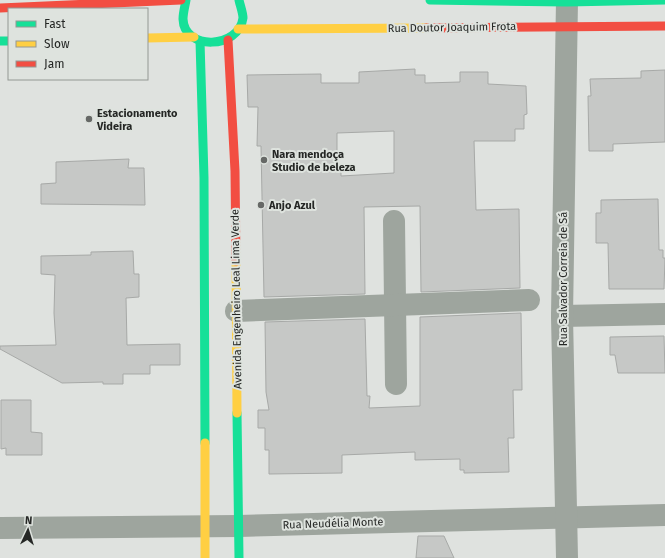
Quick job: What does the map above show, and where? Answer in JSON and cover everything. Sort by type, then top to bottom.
[{"type":"main road","points":[[0,8],[181,0]]},
{"type":"main road","points":[[186,0],[182,16],[188,32],[197,39],[209,44],[228,40],[238,29],[243,14],[239,0]]},
{"type":"main road","points":[[430,0],[665,0]]},
{"type":"main road","name":"Rua Doutor Joaquim Frota","points":[[238,29],[665,26]]},
{"type":"main road","points":[[148,38],[197,39]]},
{"type":"main road","points":[[197,39],[204,186],[205,558]]},
{"type":"main road","name":"Avenida Engenheiro Leal Lima Verde","points":[[228,40],[235,171],[239,558]]},
{"type":"street","name":"Rua Salvador Correia de Sá","points":[[567,1],[562,316],[567,558]]},
{"type":"street","points":[[394,221],[396,384]]},
{"type":"street","points":[[236,311],[529,300]]},
{"type":"street","points":[[562,316],[665,314]]},
{"type":"street","name":"Rua Neudélia Monte","points":[[0,528],[239,526],[665,514]]},
{"type":"building","points":[[415,69],[415,75],[425,75],[425,83],[460,82],[460,72],[488,72],[488,84],[526,86],[527,114],[524,115],[524,129],[515,129],[515,141],[474,141],[476,210],[519,209],[520,288],[421,292],[420,206],[364,207],[365,294],[264,297],[261,146],[257,146],[258,107],[248,107],[247,75],[321,74],[321,83],[359,83],[359,72]],"holes":[[[394,131],[394,173],[341,176],[341,170],[337,170],[337,133]]]},
{"type":"building","points":[[665,70],[665,142],[613,144],[613,151],[589,151],[588,96],[591,96],[590,79],[641,78],[641,71]]},
{"type":"building","points":[[129,159],[128,168],[144,168],[145,205],[41,204],[41,184],[56,183],[56,162]]},
{"type":"building","points":[[658,199],[659,250],[663,250],[663,258],[665,258],[664,289],[609,289],[608,243],[596,243],[596,213],[601,213],[601,200]]},
{"type":"building","points":[[133,251],[134,274],[139,274],[139,297],[126,298],[127,345],[180,344],[180,365],[150,365],[150,374],[123,374],[123,384],[103,384],[103,382],[62,383],[0,349],[0,346],[56,345],[54,313],[55,275],[41,274],[41,256],[91,255],[91,252]]},
{"type":"building","points":[[521,313],[522,390],[513,390],[514,438],[508,438],[509,472],[464,473],[464,470],[460,470],[460,459],[415,460],[415,452],[342,455],[342,473],[269,474],[269,450],[265,450],[265,428],[258,428],[258,410],[269,410],[266,392],[265,322],[365,319],[367,396],[370,396],[369,408],[420,406],[420,317]]},
{"type":"building","points":[[664,336],[665,373],[618,373],[615,355],[610,355],[610,337]]},
{"type":"building","points":[[1,400],[31,400],[31,432],[42,433],[42,455],[6,455],[6,448],[1,449]]},
{"type":"building","points":[[418,536],[444,536],[454,558],[416,558]]},
{"type":"traffic: fast","points":[[186,0],[183,19],[186,29],[192,37],[201,41],[212,42],[223,40],[232,36],[239,28],[243,18],[239,0]]},
{"type":"traffic: fast","points":[[430,0],[567,2],[665,0]]},
{"type":"traffic: fast","points":[[0,41],[8,41]]},
{"type":"traffic: fast","points":[[200,41],[204,178],[205,443]]},
{"type":"traffic: fast","points":[[237,413],[239,558]]},
{"type":"traffic: slow","points":[[238,29],[426,28]]},
{"type":"traffic: slow","points":[[148,38],[194,37]]},
{"type":"traffic: slow","points":[[236,261],[237,413]]},
{"type":"traffic: slow","points":[[205,443],[205,558]]},
{"type":"traffic: jam","points":[[0,8],[181,0]]},
{"type":"traffic: jam","points":[[426,28],[665,26]]},
{"type":"traffic: jam","points":[[228,40],[235,171],[236,261]]},
{"type":"place","name":"Estacionamento Videira","points":[[89,119]]},
{"type":"place","name":"Nara mendoça Studio de beleza","points":[[264,160]]},
{"type":"place","name":"Anjo Azul","points":[[261,205]]}]
